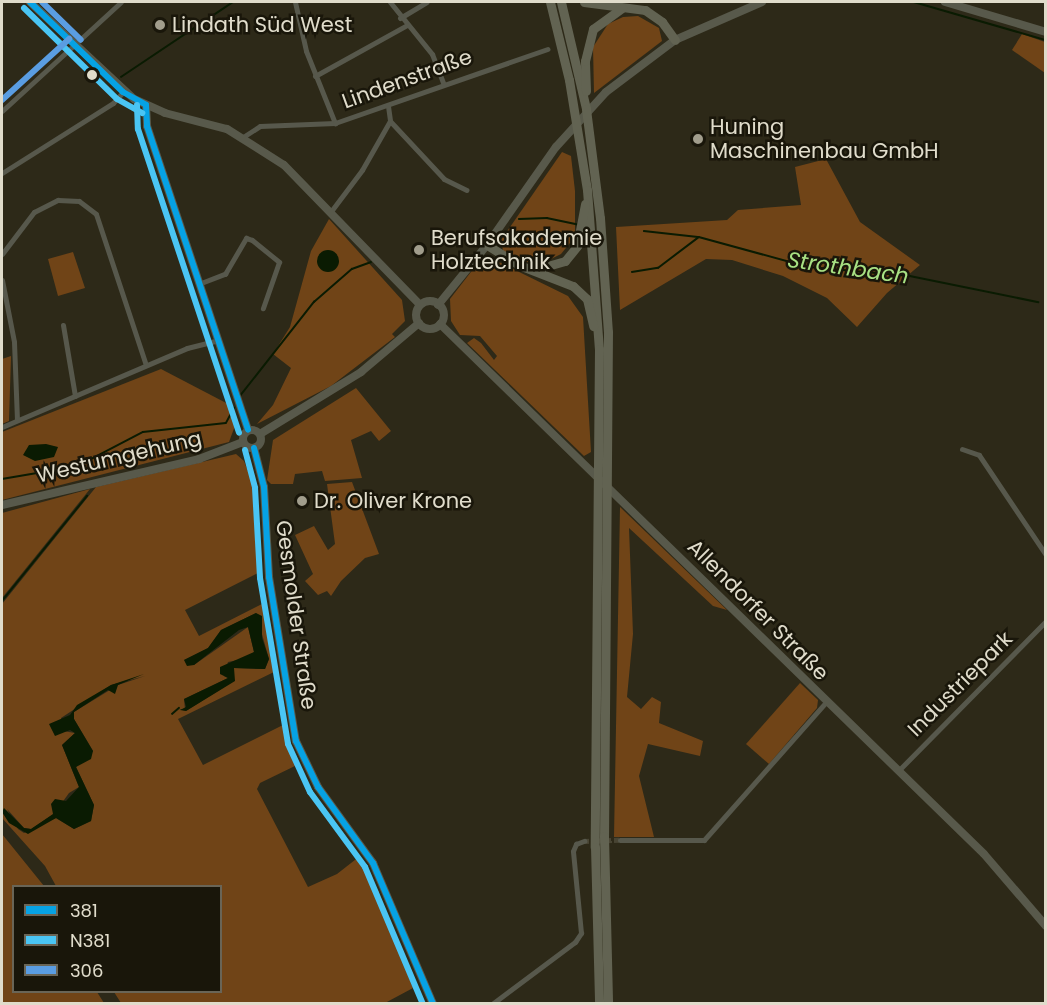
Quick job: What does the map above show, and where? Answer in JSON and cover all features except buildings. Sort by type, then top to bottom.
[{"type":"highway","points":[[550,2],[569,80],[587,190],[599,349],[595,847],[599,1004]]},
{"type":"highway","points":[[561,2],[586,109],[600,218],[609,375],[604,825],[608,1004]]},
{"type":"highway","points":[[584,2],[653,15],[675,40]]},
{"type":"highway","points":[[586,109],[588,42],[601,20],[622,8]]},
{"type":"highway","points":[[533,269],[565,261],[577,246],[587,190]]},
{"type":"highway","points":[[487,245],[533,269],[573,286],[587,299],[599,349]]},
{"type":"main road","points":[[30,2],[123,92],[146,105],[243,137],[284,165],[332,210],[420,305]]},
{"type":"main road","points":[[438,304],[487,245],[556,147],[606,92],[675,40],[762,2]]},
{"type":"main road","points":[[945,2],[1046,32]]},
{"type":"main road","points":[[146,105],[147,126],[220,340],[248,430],[243,442],[255,448],[261,442],[260,434]]},
{"type":"main road","points":[[427,302],[438,304],[443,314],[440,324],[427,328],[419,323],[416,316],[420,305],[427,302]]},
{"type":"main road","points":[[248,430],[260,434],[362,372],[419,323]]},
{"type":"main road","name":"Allendorfer Straße","points":[[440,324],[581,459],[996,867],[1046,926]]},
{"type":"main road","name":"Westumgehung","points":[[2,504],[199,459],[243,442]]},
{"type":"main road","name":"Gesmolder Straße","points":[[255,448],[264,488],[270,584],[296,741],[318,787],[373,863],[433,1004]]},
{"type":"street","points":[[2,102],[4,109],[122,2]]},
{"type":"street","points":[[295,2],[315,76],[335,123]]},
{"type":"street","points":[[390,2],[400,18],[432,54],[443,83]]},
{"type":"street","points":[[400,18],[427,2]]},
{"type":"street","points":[[315,76],[406,25]]},
{"type":"street","name":"Lindenstraße","points":[[243,137],[260,126],[335,123],[388,106],[443,83],[547,49]]},
{"type":"street","points":[[2,173],[113,103],[123,92]]},
{"type":"street","points":[[388,106],[390,121],[444,179],[467,190]]},
{"type":"street","points":[[332,210],[362,170],[390,121]]},
{"type":"street","points":[[2,254],[34,212],[58,200],[79,201],[96,213],[146,365]]},
{"type":"street","points":[[201,283],[225,273],[246,238],[252,240],[279,262],[263,308]]},
{"type":"street","points":[[2,280],[14,342],[17,420]]},
{"type":"street","points":[[63,325],[75,396]]},
{"type":"street","points":[[2,427],[146,365],[220,340]]},
{"type":"street","points":[[962,449],[979,455],[1046,555]]},
{"type":"street","name":"Industriepark","points":[[898,771],[1046,621]]},
{"type":"street","points":[[620,840],[704,840],[826,702]]},
{"type":"street","points":[[492,1004],[575,942],[580,933],[573,851],[576,844],[584,841]]},
{"type":"shaded area","points":[[638,16],[659,28],[662,41],[594,93],[593,47],[608,24],[623,17]]},
{"type":"shaded area","points":[[1022,34],[1045,42],[1045,73],[1012,50]]},
{"type":"shaded area","points":[[562,152],[571,156],[575,191],[575,231],[570,243],[561,254],[547,261],[531,263],[512,257],[503,251],[501,240]]},
{"type":"shaded area","points":[[826,159],[860,222],[920,265],[887,293],[857,327],[827,298],[783,276],[732,260],[706,259],[620,310],[616,227],[727,220],[738,210],[801,205],[795,167]]},
{"type":"shaded area","points":[[329,219],[402,300],[405,321],[392,334],[395,337],[331,386],[257,424],[273,405],[291,368],[273,354],[290,327],[311,251]]},
{"type":"shaded area","points":[[328,250],[336,253],[339,261],[336,269],[328,272],[320,269],[317,261],[320,253]]},
{"type":"shaded area","points":[[73,252],[85,288],[58,296],[48,259]]},
{"type":"shaded area","points":[[491,258],[568,296],[583,317],[591,452],[584,456],[467,343],[474,338],[481,343],[494,360],[497,356],[480,336],[460,335],[451,321],[450,299],[474,268]]},
{"type":"shaded area","points":[[11,356],[9,421],[2,424],[2,359]]},
{"type":"shaded area","points":[[161,369],[230,405],[236,423],[229,442],[2,500],[2,432]]},
{"type":"shaded area","points":[[356,388],[391,431],[379,441],[371,431],[351,440],[362,478],[325,481],[322,471],[295,474],[293,484],[271,484],[267,480],[273,440]]},
{"type":"shaded area","points":[[46,444],[58,447],[54,457],[35,461],[23,455],[29,445]]},
{"type":"shaded area","points":[[236,454],[244,461],[255,489],[260,572],[185,610],[199,636],[264,603],[276,671],[178,719],[203,765],[285,724],[297,765],[260,783],[257,789],[308,887],[337,874],[360,856],[379,892],[382,910],[413,988],[385,1003],[121,1003],[115,993],[222,993],[222,885],[55,885],[45,866],[2,818],[2,604],[96,487]],"holes":[[[256,613],[269,659],[265,669],[234,668],[229,684],[186,711],[179,709],[185,709],[184,699],[228,678],[224,676],[228,662],[247,658],[254,652],[248,627],[194,665],[184,660],[208,648],[221,630]],[[145,676],[118,685],[74,712],[74,719],[93,751],[76,767],[94,805],[91,821],[74,829],[56,818],[24,833],[18,829],[7,809],[24,828],[31,829],[54,814],[69,793],[79,787],[62,745],[75,733],[63,731],[61,718],[111,685]]]},
{"type":"shaded area","points":[[352,482],[379,554],[365,558],[341,581],[331,596],[327,591],[318,595],[305,581],[313,574],[295,535],[314,526],[328,550],[335,544],[327,484]]},
{"type":"shaded area","points":[[90,489],[2,598],[2,513]]},
{"type":"shaded area","points":[[620,507],[727,610],[713,606],[629,528],[633,634],[627,697],[641,709],[652,697],[661,702],[659,723],[703,741],[700,756],[648,744],[639,776],[654,837],[614,837]]},
{"type":"shaded area","points":[[256,613],[262,616],[262,638],[269,659],[265,669],[234,668],[235,681],[186,711],[180,710],[186,707],[184,699],[228,678],[220,674],[220,667],[254,652],[248,627],[239,630],[194,665],[187,666],[184,660],[208,648],[221,630]]},
{"type":"shaded area","points":[[144,674],[118,685],[115,694],[108,690],[74,712],[74,719],[93,751],[91,759],[76,767],[94,805],[91,821],[74,829],[56,818],[28,834],[9,823],[2,812],[4,808],[24,828],[31,829],[53,814],[51,804],[55,799],[66,801],[79,787],[62,745],[75,733],[70,730],[55,736],[49,724],[70,715],[77,705],[111,685]]},
{"type":"shaded area","points":[[800,683],[818,700],[817,708],[769,764],[746,744]]},
{"type":"shaded area","points":[[2,834],[43,885],[12,885],[12,993],[98,993],[104,1003],[2,1003]]},
{"type":"waterway","points":[[121,77],[233,2]]},
{"type":"waterway","points":[[914,2],[1046,40]]},
{"type":"waterway","points":[[519,219],[547,218],[576,224]]},
{"type":"waterway","points":[[644,231],[698,237]]},
{"type":"waterway","name":"Strothbach","points":[[632,272],[658,268],[699,237],[809,267],[910,276],[1038,302]]},
{"type":"waterway","name":"Strothbach","points":[[240,396],[314,302],[352,269],[371,262]]},
{"type":"waterway","name":"Strothbach","points":[[2,479],[78,466],[143,432],[226,423],[234,408]]},
{"type":"waterway","points":[[2,601],[87,496]]},
{"type":"waterway","points":[[172,714],[179,708]]},
{"type":"tunnel","points":[[584,841],[620,840]]},
{"type":"transit line","name":"381","points":[[30,2],[123,92],[146,105]]},
{"type":"transit line","name":"306","points":[[42,2],[81,40]]},
{"type":"transit line","name":"N381","points":[[24,8],[117,99],[142,113]]},
{"type":"transit line","name":"306","points":[[2,100],[69,39]]},
{"type":"transit line","name":"N381","points":[[137,105],[138,129],[239,433]]},
{"type":"transit line","name":"381","points":[[146,105],[147,126],[248,430]]},
{"type":"transit line","name":"381","points":[[254,448],[264,487],[269,577],[296,741],[318,787],[373,863],[433,1004]]},
{"type":"transit line","name":"N381","points":[[245,450],[255,488],[260,578],[288,744],[310,792],[365,867],[423,1004]]},
{"type":"place","name":"Lindath Süd West","points":[[160,25]]},
{"type":"place","name":"Huning Maschinenbau GmbH","points":[[698,139]]},
{"type":"place","name":"Berufsakademie Holztechnik","points":[[419,250]]},
{"type":"place","name":"Dr. Oliver Krone","points":[[302,501]]}]
